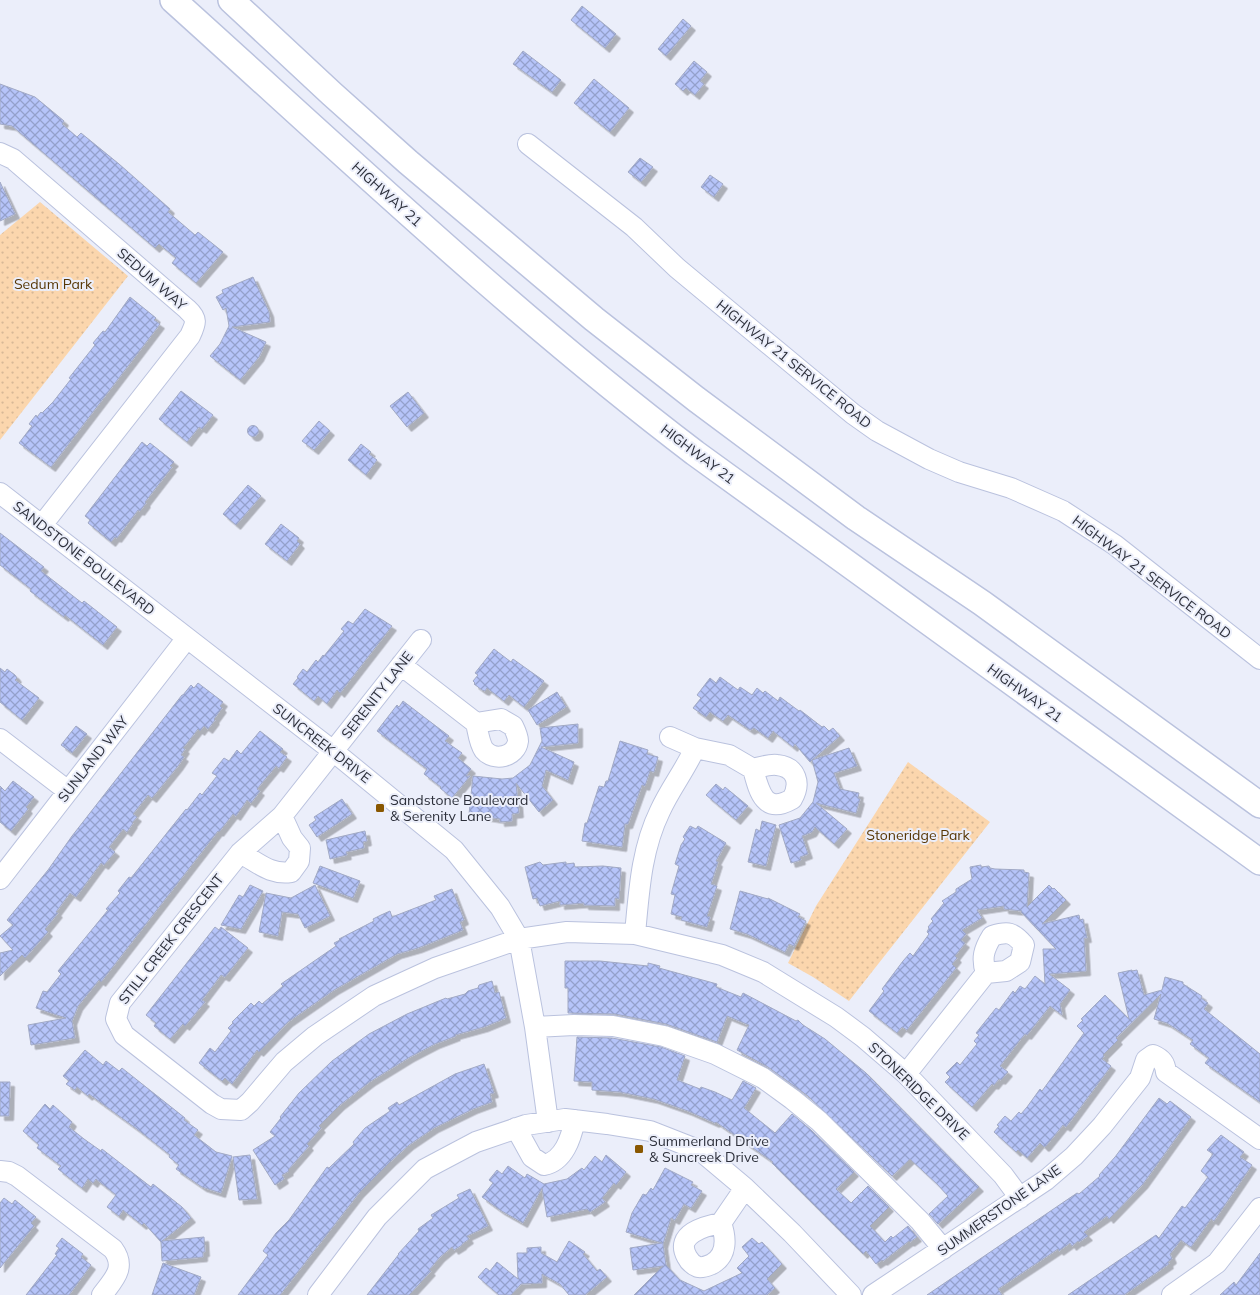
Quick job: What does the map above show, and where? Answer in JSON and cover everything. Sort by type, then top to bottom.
[{"type":"main road","name":"HIGHWAY 21","points":[[173,0],[438,241],[632,405],[1260,862]]},
{"type":"main road","points":[[231,0],[332,94],[416,168],[594,319],[672,381],[856,518],[982,603],[1260,805]]},
{"type":"street","name":"HIGHWAY 21 SERVICE ROAD","points":[[528,144],[634,227],[684,274],[830,397],[869,426],[930,459],[959,472],[1020,492],[1063,510],[1115,545],[1260,659]]},
{"type":"street","name":"SEDUM WAY","points":[[0,153],[13,159],[188,309],[196,322],[190,336],[42,525]]},
{"type":"street","name":"SANDSTONE BOULEVARD","points":[[0,493],[168,624]]},
{"type":"street","name":"SUNCREEK DRIVE","points":[[168,624],[333,751],[454,850],[500,907],[519,939],[535,1027],[548,1122]]},
{"type":"street","name":"SUNLAND WAY","points":[[0,879],[187,638]]},
{"type":"street","name":"SERENITY LANE","points":[[333,751],[421,640]]},
{"type":"street","points":[[401,665],[476,723]]},
{"type":"street","points":[[670,737],[695,748],[729,755],[753,769]]},
{"type":"street","points":[[0,739],[68,791]]},
{"type":"street","points":[[635,934],[641,871],[649,839],[660,811],[687,766],[695,748]]},
{"type":"street","name":"STILL CREEK CRESCENT","points":[[333,751],[282,816],[240,853],[120,1003],[116,1019],[124,1035],[212,1104],[221,1108],[240,1110],[250,1102],[284,1062],[314,1036],[374,996],[435,968],[519,939]]},
{"type":"street","points":[[240,853],[268,870],[282,873],[291,872],[299,860],[300,848],[292,838],[282,816]]},
{"type":"street","name":"STONERIDGE DRIVE","points":[[519,939],[567,932],[635,934],[722,956],[763,972],[842,1022],[863,1037],[906,1074],[997,1170],[1020,1198]]},
{"type":"street","points":[[906,1074],[986,973]]},
{"type":"street","points":[[535,1027],[574,1024],[613,1026],[664,1036],[715,1054],[763,1078],[819,1121],[920,1221],[943,1249]]},
{"type":"street","name":"SUMMERSTONE LANE","points":[[873,1295],[1046,1180],[1074,1156],[1102,1126],[1140,1078],[1146,1060],[1153,1055],[1161,1058],[1166,1072],[1260,1139]]},
{"type":"street","points":[[319,1294],[377,1217],[425,1169],[476,1142],[526,1125],[566,1119],[650,1131],[701,1151],[745,1188],[792,1233],[841,1291]]},
{"type":"street","points":[[516,1128],[532,1157],[544,1165],[556,1161],[563,1152],[575,1120]]},
{"type":"street","points":[[0,1171],[9,1172],[17,1176],[113,1249],[120,1262],[119,1269],[114,1280],[102,1295]]},
{"type":"street","points":[[721,1223],[745,1188]]},
{"type":"street","points":[[1172,1295],[1217,1263],[1260,1208]]},
{"type":"green space","name":"Sedum Park","points":[[40,202],[128,276],[0,440],[0,235]]},
{"type":"green space","name":"Stoneridge Park","points":[[908,762],[990,822],[849,1001],[788,963],[816,906]]},
{"type":"building","points":[[582,6],[616,34],[605,48],[571,20]]},
{"type":"building","points":[[683,19],[691,26],[666,56],[658,49]]},
{"type":"building","points":[[523,51],[561,80],[552,92],[513,64]]},
{"type":"building","points":[[694,61],[707,72],[700,81],[704,84],[695,95],[686,88],[683,91],[675,84]]},
{"type":"building","points":[[594,79],[629,108],[610,132],[574,103]]},
{"type":"building","points":[[0,84],[35,97],[64,121],[62,124],[77,137],[81,133],[119,164],[170,209],[168,212],[195,235],[198,232],[223,252],[196,283],[172,263],[176,258],[159,244],[155,248],[12,126],[0,124]]},
{"type":"building","points":[[640,158],[653,167],[641,182],[628,172]]},
{"type":"building","points":[[710,175],[723,184],[714,197],[701,187]]},
{"type":"building","points":[[0,182],[15,214],[0,221]]},
{"type":"building","points":[[253,277],[269,312],[270,322],[232,327],[266,342],[259,357],[240,380],[210,356],[220,344],[229,326],[226,308],[223,310],[216,297],[223,293],[222,290]]},
{"type":"building","points":[[130,297],[156,318],[154,320],[160,324],[51,467],[19,443],[32,426],[29,424],[36,415],[37,417],[53,402],[95,345],[93,343],[103,331],[105,332]]},
{"type":"building","points":[[181,391],[213,415],[202,429],[199,427],[187,442],[159,419]]},
{"type":"building","points":[[408,392],[424,413],[407,427],[390,406]]},
{"type":"building","points":[[319,421],[330,431],[314,450],[302,441]]},
{"type":"building","points":[[253,425],[259,431],[253,437],[247,431]]},
{"type":"building","points":[[142,442],[147,446],[150,443],[174,462],[140,511],[138,510],[117,538],[115,537],[111,542],[88,523],[90,520],[85,516]]},
{"type":"building","points":[[361,444],[377,460],[366,475],[348,460]]},
{"type":"building","points":[[248,485],[261,496],[236,525],[223,514]]},
{"type":"building","points":[[281,524],[299,538],[297,541],[300,544],[287,561],[265,544]]},
{"type":"building","points":[[0,533],[44,567],[41,571],[117,627],[103,645],[65,615],[64,617],[30,591],[31,589],[0,565]]},
{"type":"building","points":[[365,609],[392,626],[340,693],[337,690],[327,704],[318,696],[314,701],[293,684],[303,669],[307,672],[316,660],[318,662],[324,656],[344,631],[341,629],[348,621],[353,624]]},
{"type":"building","points":[[494,649],[511,662],[513,659],[544,681],[524,707],[509,695],[504,701],[487,688],[485,691],[474,684],[473,681],[478,675],[475,673]]},
{"type":"building","points":[[0,668],[5,672],[7,669],[15,675],[17,678],[15,680],[39,698],[22,720],[0,702]]},
{"type":"building","points":[[720,677],[738,690],[740,687],[752,695],[757,688],[763,693],[765,691],[778,701],[780,697],[822,727],[824,726],[829,731],[833,728],[840,736],[810,762],[795,744],[793,747],[773,731],[768,738],[754,728],[750,730],[728,715],[723,721],[710,712],[706,717],[693,708],[701,698],[697,695],[710,678],[716,683]]},
{"type":"building","points":[[198,683],[223,702],[220,706],[222,708],[215,720],[208,729],[204,726],[200,731],[198,729],[183,748],[185,749],[181,755],[184,757],[178,766],[152,798],[148,795],[133,814],[137,817],[127,832],[123,829],[109,847],[115,852],[104,865],[101,863],[76,897],[70,893],[56,912],[58,913],[45,929],[48,932],[25,958],[22,955],[0,976],[0,953],[13,950],[0,936],[13,925],[7,920],[48,870],[72,836],[182,695],[191,685],[194,688]]},
{"type":"building","points":[[557,692],[566,707],[537,725],[528,710]]},
{"type":"building","points":[[403,701],[449,736],[445,741],[462,753],[458,758],[471,769],[466,776],[470,776],[452,798],[424,774],[427,769],[377,731],[397,705],[399,707]]},
{"type":"building","points":[[578,724],[578,743],[541,747],[574,762],[568,780],[546,770],[542,786],[553,800],[539,812],[516,783],[519,813],[512,814],[512,821],[500,822],[500,819],[469,814],[473,776],[502,779],[513,778],[530,765],[542,741],[540,728]]},
{"type":"building","points":[[76,726],[87,734],[72,753],[61,745]]},
{"type":"building","points":[[260,731],[283,749],[280,752],[287,757],[279,768],[276,766],[257,789],[260,791],[251,803],[247,800],[236,816],[233,814],[218,831],[101,982],[99,980],[78,1006],[72,1021],[75,1038],[31,1045],[28,1025],[66,1018],[36,1008],[43,991],[47,992],[61,974],[58,971],[108,910],[106,909],[120,893],[118,891],[129,877],[131,878],[186,809],[200,793],[202,795],[217,776],[212,773],[224,758],[229,761],[237,750],[241,754]]},
{"type":"building","points":[[620,741],[648,750],[647,754],[658,757],[654,772],[650,771],[645,786],[642,785],[628,824],[625,824],[622,847],[582,841],[585,823],[587,823],[599,786],[604,787],[606,781],[608,781]]},
{"type":"building","points":[[849,748],[857,766],[834,773],[840,789],[859,793],[858,798],[860,799],[856,813],[816,803],[847,829],[834,844],[815,827],[812,832],[802,836],[808,854],[800,857],[801,860],[791,863],[779,825],[800,818],[813,802],[818,782],[812,760]]},
{"type":"building","points":[[13,781],[34,797],[26,807],[28,809],[11,831],[0,822],[0,786],[5,791]]},
{"type":"building","points":[[716,784],[723,790],[725,787],[748,806],[736,820],[706,795]]},
{"type":"building","points":[[342,799],[352,814],[317,837],[309,825],[316,820],[314,817]]},
{"type":"building","points":[[762,821],[776,825],[766,866],[748,862],[756,829],[760,831]]},
{"type":"building","points":[[690,826],[696,829],[698,826],[726,843],[716,861],[718,862],[711,884],[717,886],[707,916],[710,917],[707,927],[681,920],[682,917],[671,914],[675,895],[671,894],[679,866],[675,864],[685,839],[683,837]]},
{"type":"building","points":[[365,831],[367,841],[363,842],[364,848],[346,852],[347,855],[330,859],[326,840]]},
{"type":"building","points":[[540,862],[543,865],[566,862],[566,864],[574,863],[575,867],[603,866],[621,868],[619,899],[615,898],[615,906],[584,905],[584,903],[560,905],[560,901],[540,906],[537,898],[533,899],[525,867]]},
{"type":"building","points":[[981,865],[981,867],[989,866],[995,869],[1024,870],[1024,872],[1029,873],[1027,907],[1049,885],[1066,900],[1042,924],[1079,915],[1080,920],[1083,919],[1087,938],[1084,938],[1086,971],[1049,974],[1070,990],[1060,1004],[1062,1015],[1050,1006],[1000,1066],[1008,1072],[1001,1080],[999,1079],[994,1085],[992,1084],[972,1107],[945,1082],[950,1077],[946,1073],[957,1062],[960,1065],[977,1044],[974,1041],[979,1035],[976,1033],[996,1008],[999,1010],[1013,991],[1015,993],[1020,986],[1025,989],[1035,976],[1045,984],[1043,949],[1056,949],[1022,911],[1004,909],[1004,906],[977,910],[982,918],[962,930],[966,934],[961,940],[965,943],[955,956],[957,958],[952,964],[956,968],[907,1030],[902,1027],[897,1033],[869,1011],[884,991],[882,989],[903,961],[910,953],[913,956],[929,934],[927,932],[928,927],[933,921],[931,919],[944,903],[942,901],[972,879],[970,867]]},
{"type":"building","points":[[320,866],[360,881],[353,898],[313,883]]},
{"type":"building","points":[[250,885],[263,891],[241,929],[221,925],[239,895],[243,897]]},
{"type":"building","points":[[315,885],[330,916],[305,928],[298,914],[282,912],[278,936],[259,932],[266,893],[291,898]]},
{"type":"building","points":[[452,889],[464,920],[460,922],[463,930],[418,948],[397,954],[334,990],[288,1022],[259,1052],[257,1050],[232,1084],[225,1078],[222,1081],[199,1063],[210,1048],[215,1052],[231,1031],[228,1028],[232,1022],[251,1003],[254,1006],[259,1001],[262,1004],[283,986],[281,984],[336,946],[334,943],[339,939],[390,911],[392,917],[436,900],[434,896]]},
{"type":"building","points":[[740,891],[768,898],[800,914],[798,917],[806,921],[794,946],[789,944],[785,952],[747,934],[730,929]]},
{"type":"building","points":[[215,927],[219,930],[221,927],[248,948],[225,977],[221,975],[202,1000],[205,1002],[185,1026],[183,1024],[170,1039],[154,1026],[156,1023],[146,1015]]},
{"type":"building","points":[[565,961],[600,961],[648,966],[648,963],[660,966],[659,968],[717,984],[716,987],[741,997],[743,993],[796,1021],[798,1020],[825,1039],[866,1073],[979,1187],[938,1224],[929,1214],[948,1196],[937,1184],[910,1159],[892,1176],[808,1096],[768,1067],[737,1050],[749,1025],[727,1016],[717,1042],[666,1024],[615,1014],[568,1013],[568,988],[565,988]]},
{"type":"building","points":[[1137,970],[1144,995],[1162,990],[1165,977],[1183,982],[1183,984],[1202,996],[1201,998],[1208,1003],[1204,1009],[1260,1054],[1260,1102],[1205,1063],[1209,1058],[1190,1044],[1193,1040],[1167,1023],[1154,1019],[1161,994],[1116,1038],[1118,1040],[1103,1055],[1102,1059],[1111,1066],[1066,1127],[1063,1125],[1046,1146],[1044,1147],[1040,1143],[1027,1158],[1018,1150],[1016,1152],[994,1132],[999,1126],[997,1125],[1005,1116],[1011,1121],[1019,1112],[1021,1114],[1040,1089],[1042,1091],[1084,1033],[1077,1026],[1083,1020],[1081,1019],[1105,995],[1129,1019],[1118,973]]},
{"type":"building","points":[[492,981],[495,993],[499,992],[506,1018],[484,1027],[455,1035],[435,1044],[371,1081],[340,1105],[319,1126],[321,1128],[307,1144],[309,1146],[289,1171],[282,1175],[284,1179],[275,1185],[253,1150],[275,1136],[270,1132],[280,1117],[299,1093],[332,1061],[369,1034],[407,1014],[446,998],[465,994],[478,988],[479,985]]},
{"type":"building","points":[[577,1037],[612,1038],[661,1047],[685,1056],[677,1080],[700,1089],[701,1087],[715,1092],[732,1100],[743,1081],[756,1088],[744,1108],[775,1133],[792,1114],[854,1172],[836,1189],[851,1203],[868,1186],[889,1207],[870,1226],[885,1242],[908,1226],[917,1237],[876,1264],[866,1251],[863,1254],[773,1162],[716,1122],[654,1099],[620,1092],[592,1090],[592,1082],[574,1081]]},
{"type":"building","points":[[85,1050],[103,1065],[106,1061],[119,1071],[122,1068],[198,1130],[194,1135],[216,1152],[232,1156],[221,1193],[202,1187],[176,1169],[179,1165],[169,1157],[170,1155],[137,1129],[89,1094],[88,1096],[77,1087],[75,1090],[66,1084],[69,1081],[63,1076]]},
{"type":"building","points":[[484,1064],[494,1093],[490,1094],[492,1102],[434,1128],[409,1145],[391,1161],[359,1193],[280,1295],[238,1295],[268,1255],[263,1251],[276,1233],[289,1220],[327,1167],[329,1168],[354,1144],[353,1142],[365,1128],[390,1111],[388,1108],[397,1102],[399,1105],[455,1074]]},
{"type":"building","points":[[0,1082],[10,1082],[9,1116],[0,1116]]},
{"type":"building","points":[[1159,1098],[1167,1104],[1170,1101],[1191,1117],[1143,1184],[1109,1219],[1107,1216],[1084,1232],[1088,1236],[1072,1246],[1070,1243],[1059,1251],[1058,1249],[998,1289],[1002,1295],[927,1295],[1077,1193],[1079,1194],[1100,1176]]},
{"type":"building","points":[[45,1104],[50,1109],[53,1105],[72,1122],[69,1127],[84,1139],[101,1151],[102,1149],[151,1187],[153,1184],[182,1207],[191,1218],[162,1241],[204,1237],[205,1252],[203,1252],[203,1257],[162,1261],[161,1242],[144,1223],[142,1225],[123,1210],[119,1216],[107,1207],[116,1195],[96,1179],[93,1183],[88,1179],[82,1188],[58,1169],[61,1166],[37,1148],[39,1145],[23,1131]]},
{"type":"building","points":[[1221,1135],[1244,1152],[1240,1157],[1252,1165],[1214,1221],[1211,1219],[1191,1247],[1181,1240],[1170,1254],[1172,1259],[1168,1262],[1169,1264],[1124,1295],[1068,1295],[1156,1235],[1159,1238],[1182,1206],[1185,1208],[1208,1177],[1201,1171],[1213,1154],[1207,1150]]},
{"type":"building","points":[[250,1155],[257,1199],[239,1200],[233,1157]]},
{"type":"building","points":[[606,1155],[626,1172],[602,1198],[605,1202],[590,1212],[587,1209],[547,1217],[542,1188],[523,1223],[482,1197],[493,1183],[489,1180],[497,1170],[502,1174],[508,1166],[525,1178],[527,1174],[544,1184],[567,1179],[582,1168],[584,1170],[595,1156],[602,1162]]},
{"type":"building","points":[[665,1168],[693,1182],[691,1185],[702,1191],[691,1208],[684,1204],[675,1220],[671,1218],[663,1244],[666,1265],[680,1280],[704,1291],[742,1273],[737,1268],[749,1256],[742,1247],[752,1238],[759,1244],[762,1242],[782,1264],[767,1279],[775,1288],[767,1295],[634,1295],[663,1266],[633,1270],[630,1248],[662,1243],[626,1232],[632,1213],[643,1194],[646,1195],[651,1188],[653,1190]]},
{"type":"building","points":[[470,1189],[488,1226],[467,1236],[469,1239],[462,1245],[454,1250],[452,1247],[440,1257],[429,1270],[431,1271],[409,1295],[367,1295],[398,1254],[419,1231],[418,1229],[433,1218],[431,1215],[459,1198],[457,1195]]},
{"type":"building","points":[[4,1198],[12,1204],[15,1200],[36,1217],[31,1223],[34,1226],[0,1268],[0,1203]]},
{"type":"building","points":[[62,1238],[83,1254],[81,1257],[91,1265],[69,1295],[26,1295],[57,1255],[55,1254],[59,1248],[56,1246]]},
{"type":"building","points":[[569,1241],[585,1252],[583,1254],[597,1271],[600,1269],[607,1277],[585,1295],[569,1295],[560,1284],[542,1274],[542,1283],[521,1284],[511,1295],[499,1295],[478,1277],[486,1268],[490,1271],[497,1262],[518,1279],[517,1253],[527,1253],[527,1248],[541,1247],[541,1253],[557,1262]]},
{"type":"building","points":[[1260,1253],[1260,1295],[1220,1295],[1234,1282],[1236,1285]]},
{"type":"building","points":[[163,1263],[201,1277],[194,1295],[152,1295]]},
{"type":"place","name":"Sandstone Boulevard & Serenity Lane","points":[[380,808]]},
{"type":"place","name":"Summerland Drive & Suncreek Drive","points":[[639,1149]]}]
